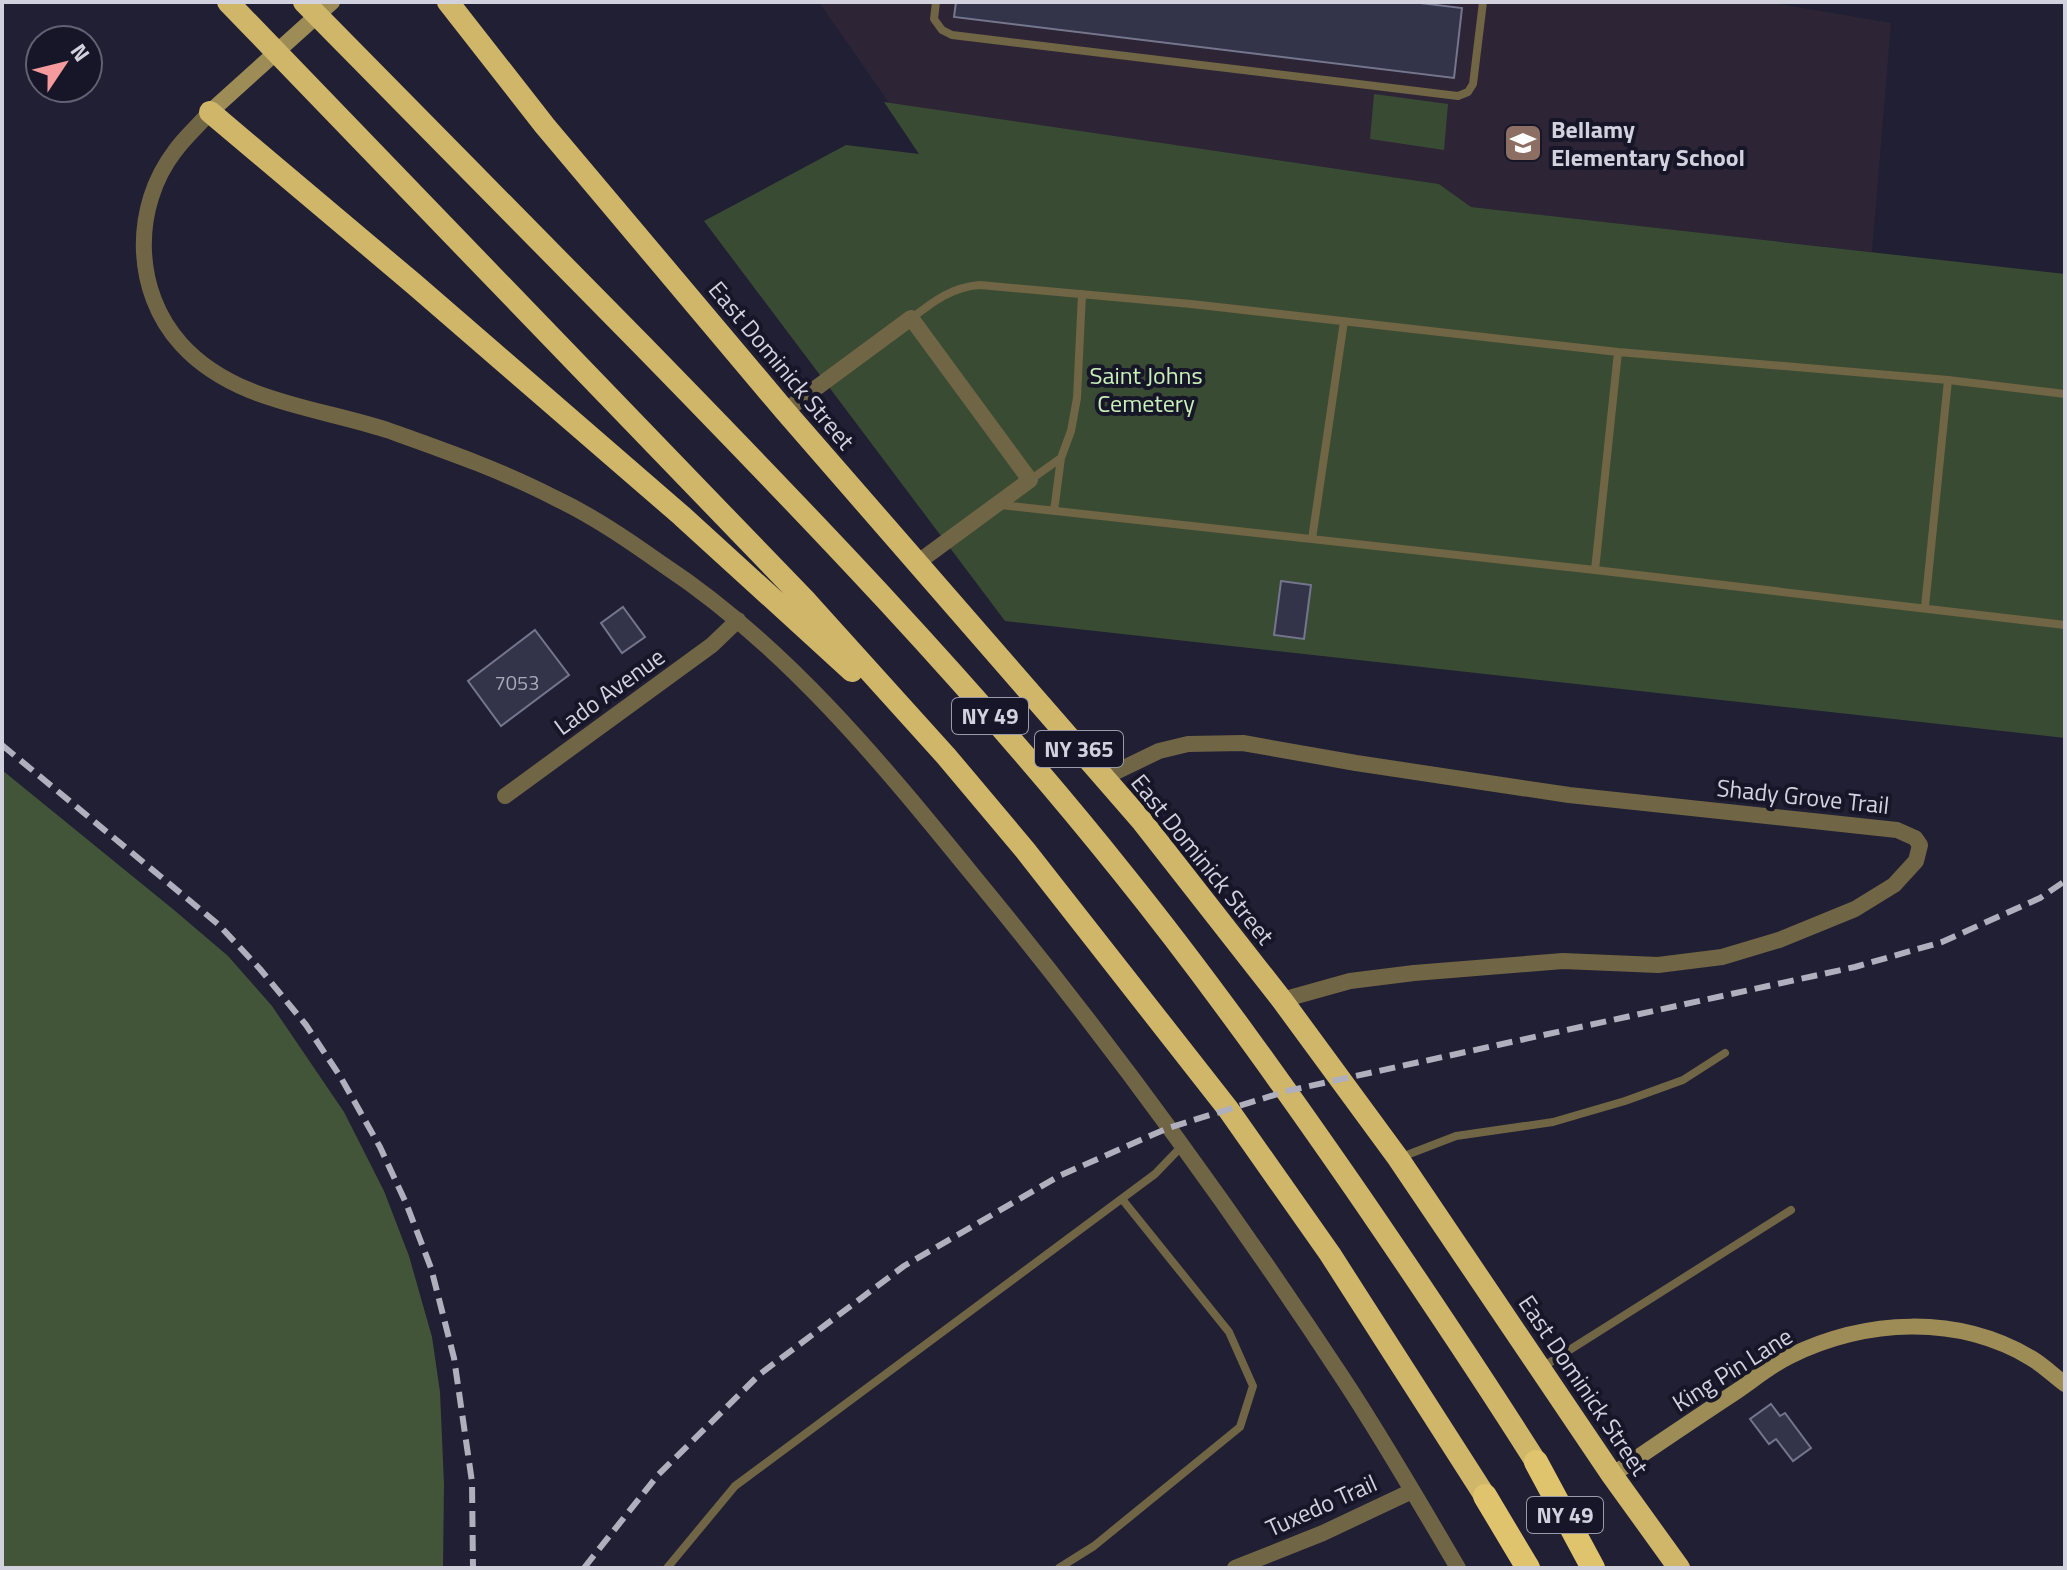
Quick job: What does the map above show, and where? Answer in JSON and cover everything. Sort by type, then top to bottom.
[{"type":"highway","name":"NY 49","points":[[304,2],[743,449],[930,646],[1056,792],[1207,981],[1296,1104],[1471,1358],[1536,1462],[1593,1568]]},
{"type":"highway","name":"East Dominick Street","points":[[448,2],[545,126],[785,411],[1141,820],[1282,1000],[1398,1158],[1612,1475],[1679,1568]]},
{"type":"highway","name":"NY 49","points":[[232,7],[807,602],[946,756],[1025,850],[1228,1109],[1330,1254],[1528,1568]]},
{"type":"highway","points":[[210,112],[682,516],[946,756]]},
{"type":"main road","points":[[210,112],[332,2]]},
{"type":"main road","name":"King Pin Lane","points":[[1612,1475],[1788,1356],[1840,1336],[1879,1328],[1923,1326],[1976,1335],[2031,1358],[2065,1384]]},
{"type":"street","points":[[210,112],[173,153],[154,188],[143,230],[145,274],[157,310],[179,342],[208,369],[244,388],[386,430],[508,476],[590,517],[668,567],[738,620],[807,684],[890,774],[1038,954],[1181,1147],[1345,1382],[1458,1568]]},
{"type":"street","points":[[785,411],[911,318],[1030,480],[917,563]]},
{"type":"street","name":"Lado Avenue","points":[[505,796],[712,645],[738,620]]},
{"type":"street","name":"Shady Grove Trail","points":[[1103,778],[1159,751],[1188,744],[1243,743],[1569,795],[1897,830],[1915,838],[1920,845],[1916,861],[1894,885],[1855,909],[1779,940],[1722,957],[1658,965],[1563,961],[1414,973],[1350,981],[1282,1000]]},
{"type":"street","name":"Tuxedo Trail","points":[[1245,1566],[1412,1491]]},
{"type":"lane","points":[[936,2],[934,19],[942,30],[952,35],[1458,96],[1468,92],[1473,84],[1483,2]]},
{"type":"lane","points":[[911,318],[945,294],[966,286],[980,285],[1618,352],[1948,380],[2065,394]]},
{"type":"lane","points":[[1054,511],[1061,458],[1071,431],[1077,398],[1082,294]]},
{"type":"lane","points":[[1312,539],[1344,321]]},
{"type":"lane","points":[[1595,570],[1618,352]]},
{"type":"lane","points":[[1925,607],[1948,380]]},
{"type":"lane","points":[[1030,480],[1061,458]]},
{"type":"lane","points":[[998,505],[2065,625]]},
{"type":"lane","points":[[1398,1158],[1456,1136],[1553,1122],[1625,1101],[1683,1080],[1725,1053]]},
{"type":"lane","points":[[667,1568],[735,1486],[1155,1174],[1181,1147]]},
{"type":"lane","points":[[1059,1568],[1094,1546],[1240,1427],[1253,1386],[1229,1332],[1122,1199]]},
{"type":"lane","points":[[1541,1369],[1791,1210]]},
{"type":"shaded area","name":"Bellamy Elementary School","points":[[819,2],[1767,2],[1891,23],[1872,252],[1471,207],[1439,184],[889,103]]},
{"type":"green space","points":[[1374,94],[1448,104],[1444,150],[1370,139]]},
{"type":"green space","name":"Saint Johns Cemetery","points":[[884,102],[1439,184],[1471,207],[2065,274],[2065,738],[1005,621],[704,221],[846,145],[919,154]]},
{"type":"green space","points":[[2,770],[228,956],[272,1006],[344,1112],[384,1191],[409,1256],[432,1337],[440,1392],[444,1484],[443,1568],[2,1568]]},
{"type":"building","points":[[956,2],[1412,2],[1462,8],[1454,78],[954,17]]},
{"type":"building","points":[[1281,581],[1311,585],[1304,639],[1274,635]]},
{"type":"building","points":[[623,607],[645,637],[622,653],[601,623]]},
{"type":"building","points":[[535,630],[569,675],[501,726],[468,681]]},
{"type":"building","points":[[1771,1404],[1780,1416],[1785,1413],[1811,1448],[1793,1461],[1776,1439],[1769,1444],[1750,1419]]},
{"type":"railway","points":[[2,745],[219,925],[306,1025],[340,1076],[380,1147],[431,1268],[454,1358],[472,1482],[473,1568]]},
{"type":"railway","points":[[584,1568],[658,1475],[760,1374],[904,1266],[1059,1176],[1168,1128],[1287,1091],[1855,967],[1942,942],[2040,898],[2065,881]]},
{"type":"place","name":"Bellamy Elementary School","points":[[1523,143]]}]
